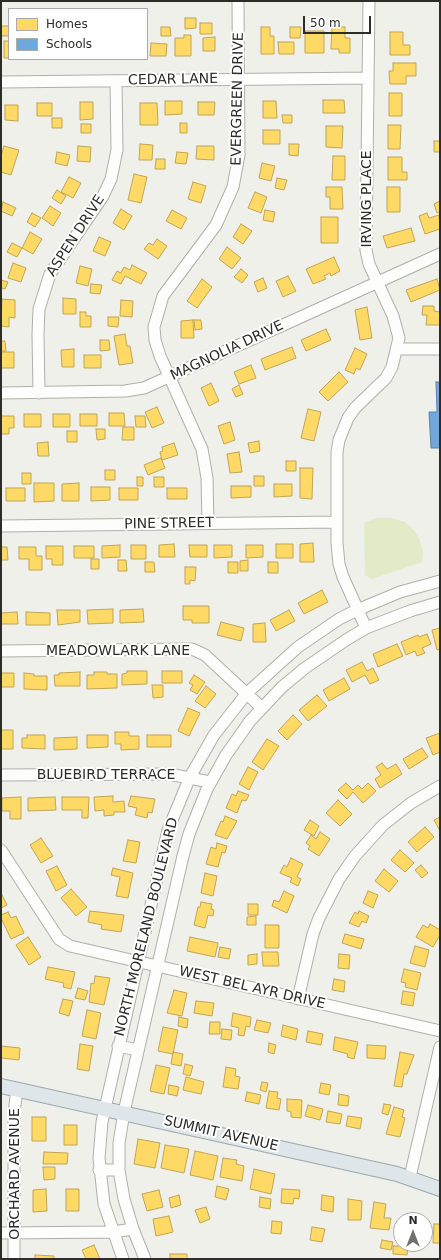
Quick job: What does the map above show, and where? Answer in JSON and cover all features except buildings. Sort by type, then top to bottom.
[{"type":"main road","name":"SUMMIT AVENUE","points":[[1,1086],[124,1112],[410,1177],[440,1189]]},
{"type":"street","name":"EVERGREEN DRIVE","points":[[208,524],[207,478],[202,449],[157,346],[155,319],[163,296],[216,225],[233,187],[239,155],[238,1]]},
{"type":"street","name":"IRVING PLACE","points":[[366,628],[357,610],[339,564],[337,522],[338,452],[343,428],[355,408],[386,378],[392,367],[398,349],[398,328],[369,264],[366,250],[369,1]]},
{"type":"street","name":"CEDAR LANE","points":[[1,82],[368,78]]},
{"type":"street","name":"ASPEN DRIVE","points":[[39,393],[39,309],[50,274],[102,196],[111,179],[117,150],[116,81]]},
{"type":"street","name":"MAGNOLIA DRIVE","points":[[1,393],[124,392],[144,388],[440,254]]},
{"type":"street","points":[[398,349],[440,349]]},
{"type":"street","name":"PINE STREET","points":[[1,526],[337,522]]},
{"type":"street","name":"NORTH MORELAND BOULEVARD","points":[[124,1259],[112,1232],[104,1204],[99,1170],[99,1140],[104,1108],[168,830],[190,777],[214,735],[246,693],[298,647],[332,623],[357,610],[400,592],[440,581]]},
{"type":"street","name":"NORTH MORELAND BOULEVARD","points":[[145,1259],[133,1229],[124,1199],[119,1170],[119,1143],[124,1112],[138,1050],[189,834],[210,782],[230,749],[250,721],[305,668],[366,628],[410,611],[440,602]]},
{"type":"street","name":"MEADOWLARK LANE","points":[[1,651],[192,650],[205,655],[262,708]]},
{"type":"street","name":"BLUEBIRD TERRACE","points":[[1,775],[169,774],[210,782]]},
{"type":"street","points":[[298,999],[313,934],[319,918],[339,879],[355,856],[383,826],[411,803],[440,786]]},
{"type":"street","name":"WEST BEL AYR DRIVE","points":[[1,850],[45,919],[64,943],[137,962],[440,1031]]},
{"type":"street","points":[[118,1046],[138,1050]]},
{"type":"street","points":[[410,1177],[440,1047]]},
{"type":"street","name":"ORCHARD AVENUE","points":[[14,1259],[14,1113],[17,1089]]},
{"type":"street","points":[[99,1170],[119,1170]]},
{"type":"street","points":[[1,1233],[112,1232],[133,1229]]},
{"type":"green space","points":[[377,518],[391,518],[405,522],[414,530],[420,540],[423,552],[422,562],[372,579],[365,575],[364,523]]}]
